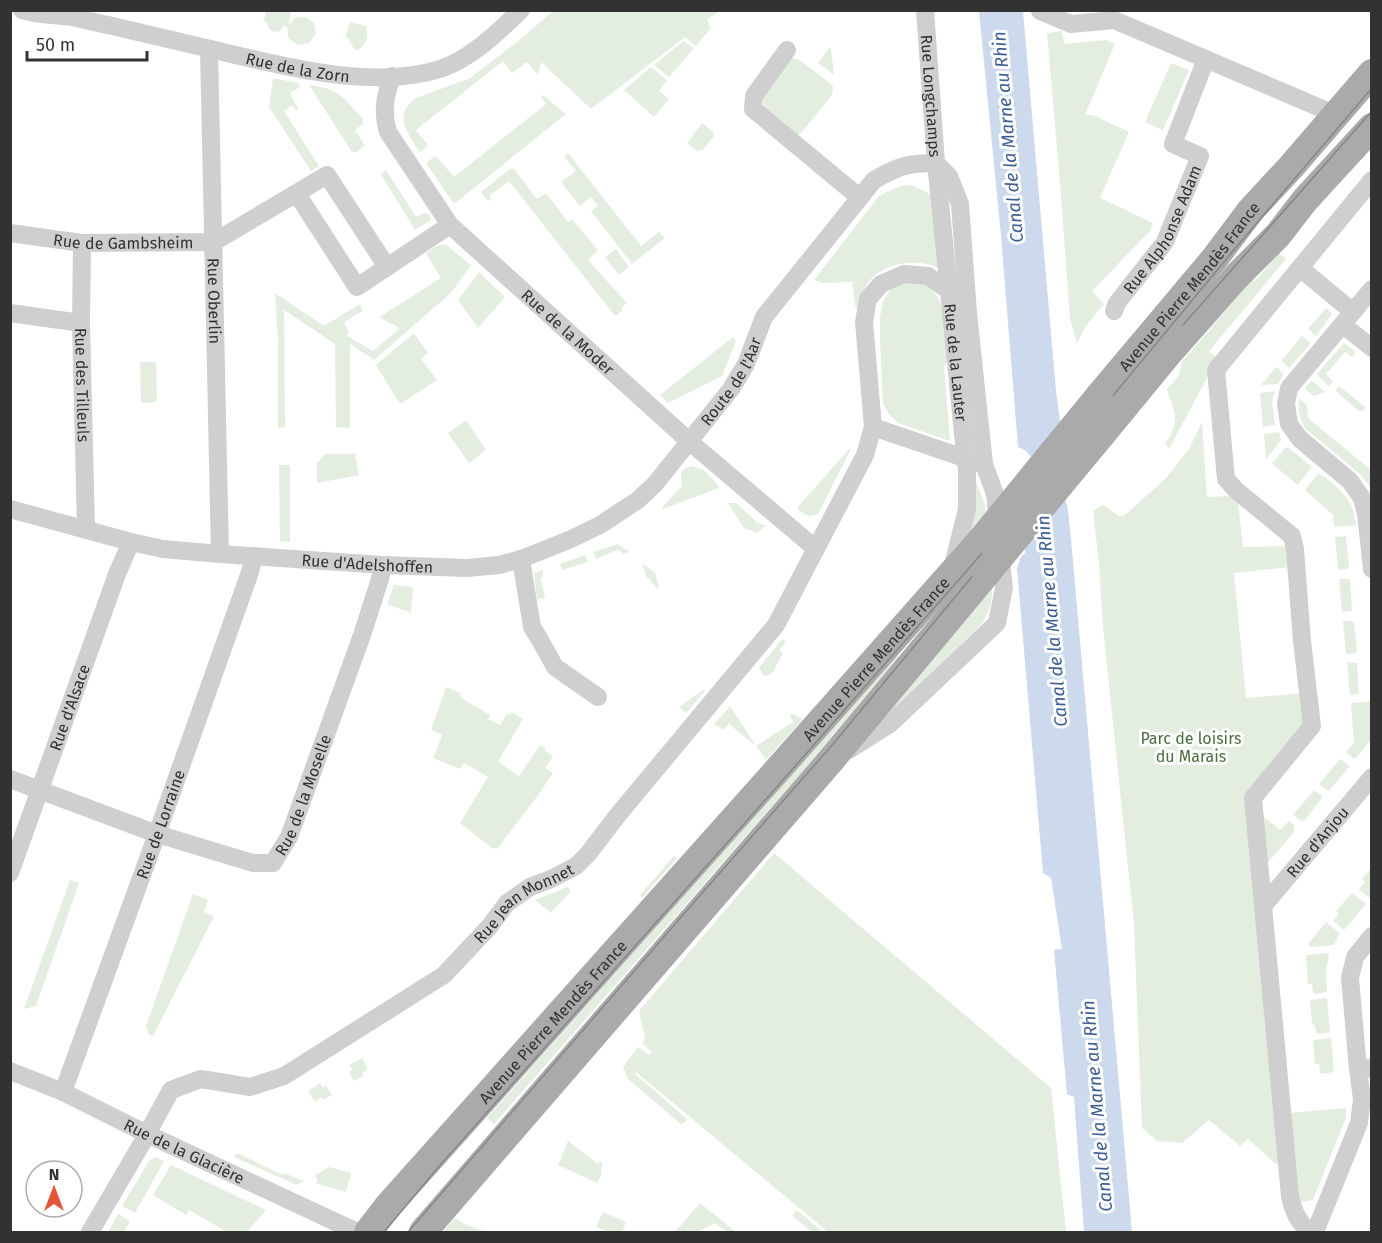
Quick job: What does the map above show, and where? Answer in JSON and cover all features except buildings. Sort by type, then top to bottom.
[{"type":"main road","name":"Avenue Pierre Mendès France","points":[[368,1233],[387,1206],[982,539],[1098,396],[1215,258],[1251,210],[1292,167],[1371,73]]},
{"type":"main road","name":"Avenue Pierre Mendès France","points":[[423,1233],[831,760],[1167,355],[1236,277],[1278,235],[1305,200],[1370,131]]},
{"type":"street","name":"Rue de la Zorn","points":[[22,10],[33,13],[75,14],[209,49],[281,65],[352,77],[419,74],[442,68],[467,56],[521,10]]},
{"type":"street","name":"Rue Longchamps","points":[[764,317],[874,180],[895,168],[915,163],[936,163],[925,10]]},
{"type":"street","points":[[1040,11],[1071,24],[1114,20],[1337,115]]},
{"type":"street","name":"Rue Oberlin","points":[[209,49],[220,554]]},
{"type":"street","points":[[787,50],[753,96],[753,109],[860,197]]},
{"type":"street","name":"Rue Alphonse Adam","points":[[1114,311],[1117,303],[1165,242],[1200,156],[1173,144],[1206,59]]},
{"type":"street","name":"Rue de la Moder","points":[[392,76],[385,102],[384,118],[388,132],[450,225],[690,442],[816,549]]},
{"type":"street","points":[[936,163],[949,291]]},
{"type":"street","points":[[831,760],[890,724],[997,623],[1004,588],[995,494],[984,464],[968,313],[960,204],[949,176],[936,163]]},
{"type":"street","name":"Rue de Gambsheim","points":[[10,233],[82,243],[214,242],[327,175],[387,267]]},
{"type":"street","points":[[1309,1233],[1299,1223],[1290,1196],[1253,798],[1312,726],[1302,641],[1295,549],[1292,536],[1226,479],[1216,370],[1371,180]]},
{"type":"street","points":[[297,194],[357,287],[450,225]]},
{"type":"street","name":"Rue des Tilleuls","points":[[82,243],[81,323],[86,529]]},
{"type":"street","points":[[1300,268],[1348,318],[1371,348]]},
{"type":"street","name":"Rue de la Lauter","points":[[816,549],[865,455],[873,427],[864,322],[868,298],[881,284],[904,274],[928,276],[949,291],[967,471],[967,509],[951,574]]},
{"type":"street","points":[[1371,289],[1289,388],[1286,404],[1289,424],[1300,439],[1350,482],[1362,498],[1370,532],[1371,569]]},
{"type":"street","points":[[10,313],[81,323]]},
{"type":"street","name":"Route de l'Aar","points":[[690,442],[731,389],[746,364],[764,317]]},
{"type":"street","points":[[873,427],[984,464]]},
{"type":"street","name":"Rue d'Adelshoffen","points":[[12,515],[86,529],[163,549],[382,565],[468,568],[500,565],[569,540],[600,525],[638,500],[655,484],[690,442]]},
{"type":"street","name":"Rue d'Alsace","points":[[10,873],[117,574],[131,542]]},
{"type":"street","name":"Rue Jean Monnet","points":[[90,1233],[171,1090],[201,1079],[250,1087],[284,1076],[444,975],[490,926],[507,903],[530,887],[576,866],[776,625],[816,549]]},
{"type":"street","name":"Rue de Lorraine","points":[[63,1092],[157,834],[254,556]]},
{"type":"street","points":[[521,559],[532,627],[555,667],[598,697]]},
{"type":"street","name":"Rue de la Moselle","points":[[10,779],[157,834],[253,863],[273,863],[289,837],[362,634],[380,579],[382,565]]},
{"type":"street","name":"Rue d'Anjou","points":[[1263,906],[1371,777]]},
{"type":"street","points":[[1315,1233],[1359,1123],[1365,1068],[1350,978],[1354,957],[1371,936]]},
{"type":"street","name":"Rue de la Glacière","points":[[10,1071],[63,1092],[357,1233]]},
{"type":"green space","points":[[266,11],[291,11],[288,26],[294,18],[305,17],[314,23],[316,34],[309,43],[298,45],[288,38],[287,27],[284,26],[279,32],[269,29],[267,22],[264,21]]},
{"type":"green space","points":[[553,11],[719,11],[707,20],[711,28],[696,46],[685,37],[591,109],[541,62],[538,75],[527,62],[512,73],[503,61],[416,130],[428,145],[420,153],[404,125],[405,111],[409,105],[416,98],[470,78]]},
{"type":"green space","points":[[350,22],[366,26],[366,40],[358,50],[354,49],[346,35]]},
{"type":"green space","points":[[1062,31],[1064,44],[1106,40],[1115,44],[1085,115],[1093,115],[1129,132],[1100,198],[1153,223],[1150,231],[1092,291],[1104,304],[1085,327],[1077,343],[1070,319],[1047,33]]},
{"type":"green space","points":[[683,41],[694,48],[669,77],[654,65]]},
{"type":"green space","points":[[830,47],[831,49],[834,75],[818,63]]},
{"type":"green space","points":[[792,58],[800,60],[833,87],[832,95],[798,135],[764,107],[763,96]]},
{"type":"green space","points":[[1171,63],[1189,70],[1163,130],[1145,122]]},
{"type":"green space","points":[[651,67],[667,80],[659,91],[669,99],[654,117],[624,90]]},
{"type":"green space","points":[[273,78],[298,83],[300,87],[290,93],[298,109],[296,111],[292,105],[284,111],[319,166],[311,171],[269,107]]},
{"type":"green space","points":[[309,85],[334,91],[350,104],[362,118],[363,124],[355,130],[365,146],[357,152],[352,152]]},
{"type":"green space","points":[[543,95],[566,114],[454,204],[426,163],[435,156],[454,177],[546,104],[541,97]]},
{"type":"green space","points":[[702,123],[713,132],[714,136],[703,150],[697,151],[687,143]]},
{"type":"green space","points":[[568,153],[641,246],[659,232],[665,238],[632,264],[591,211],[598,206],[591,197],[580,206],[561,182],[576,171],[564,157]]},
{"type":"green space","points":[[510,169],[514,169],[537,199],[546,193],[568,222],[572,219],[598,250],[588,260],[627,303],[621,308],[623,310],[615,316],[509,181],[489,196],[491,199],[488,201],[481,192]]},
{"type":"green space","points":[[386,170],[416,217],[426,213],[430,215],[431,220],[415,230],[381,174]]},
{"type":"green space","points":[[911,185],[928,193],[933,200],[939,268],[923,263],[905,263],[880,272],[873,277],[863,292],[856,310],[852,282],[822,283],[814,280],[879,196],[900,186]]},
{"type":"green space","points":[[444,244],[471,265],[451,293],[374,360],[350,344],[350,428],[336,427],[335,344],[284,310],[285,427],[278,428],[278,340],[275,293],[324,326],[360,304],[363,311],[344,322],[349,333],[346,335],[373,351],[400,328],[380,318],[381,316],[441,278],[426,253]]},
{"type":"green space","points":[[616,249],[629,267],[619,275],[605,257]]},
{"type":"green space","points":[[1279,253],[1286,259],[1209,351],[1217,359],[1169,449],[1165,443],[1172,431],[1175,418],[1167,389],[1179,374],[1181,363],[1252,280],[1255,281]]},
{"type":"green space","points":[[479,272],[505,297],[478,328],[458,300]]},
{"type":"green space","points":[[903,282],[918,282],[928,287],[936,294],[941,304],[947,339],[948,361],[944,367],[950,441],[898,423],[883,404],[880,317],[883,301],[891,289]]},
{"type":"green space","points":[[1326,308],[1332,314],[1316,336],[1308,329]]},
{"type":"green space","points":[[414,333],[428,353],[421,359],[437,380],[400,404],[376,365]]},
{"type":"green space","points":[[1302,336],[1311,343],[1289,368],[1281,361]]},
{"type":"green space","points":[[733,337],[736,341],[722,376],[668,403],[660,395]]},
{"type":"green space","points":[[1344,343],[1356,352],[1352,357],[1345,352],[1326,374],[1333,382],[1329,386],[1317,374]]},
{"type":"green space","points":[[140,362],[156,362],[157,402],[141,403]]},
{"type":"green space","points":[[1276,367],[1284,374],[1278,384],[1261,385]]},
{"type":"green space","points":[[1311,381],[1325,392],[1314,396],[1305,389]]},
{"type":"green space","points":[[1339,386],[1366,408],[1359,411],[1337,392],[1336,389]]},
{"type":"green space","points":[[1275,391],[1272,401],[1275,425],[1263,427],[1260,393]]},
{"type":"green space","points":[[1299,398],[1307,405],[1308,418],[1371,470],[1371,488],[1361,475],[1306,429],[1300,414]]},
{"type":"green space","points":[[466,420],[486,450],[469,463],[448,433]]},
{"type":"green space","name":"Parc de loisirs du Marais","points":[[1202,422],[1207,497],[1234,497],[1238,502],[1243,547],[1289,546],[1291,567],[1234,573],[1246,698],[1303,693],[1306,724],[1247,795],[1282,1164],[1276,1164],[1248,1139],[1240,1146],[1209,1120],[1182,1143],[1157,1141],[1142,1128],[1134,925],[1103,628],[1094,510],[1103,505],[1119,516],[1125,515],[1166,478],[1189,449]]},
{"type":"green space","points":[[1279,432],[1281,440],[1266,459],[1264,434]]},
{"type":"green space","points":[[1286,447],[1312,467],[1298,485],[1272,464]]},
{"type":"green space","points":[[851,449],[818,514],[809,516],[797,508]]},
{"type":"green space","points":[[325,454],[355,454],[359,475],[317,483],[317,463]]},
{"type":"green space","points":[[279,465],[290,465],[290,542],[280,541]]},
{"type":"green space","points":[[693,466],[704,470],[719,488],[663,509],[662,507],[682,486],[683,470]]},
{"type":"green space","points":[[1318,474],[1332,483],[1345,496],[1352,507],[1356,525],[1334,527],[1333,515],[1305,490]]},
{"type":"green space","points":[[976,482],[985,504],[986,515],[968,535]]},
{"type":"green space","points":[[728,503],[736,503],[758,523],[766,526],[757,533],[744,528]]},
{"type":"green space","points":[[1345,536],[1349,566],[1348,569],[1338,570],[1335,537]]},
{"type":"green space","points":[[618,544],[630,552],[622,554],[617,550],[596,559],[593,552]]},
{"type":"green space","points":[[585,555],[588,562],[562,570],[560,564]]},
{"type":"green space","points":[[642,563],[655,573],[659,587],[656,588],[649,578],[647,579]]},
{"type":"green space","points":[[543,570],[541,579],[545,598],[537,599],[534,573]]},
{"type":"green space","points":[[1339,579],[1350,579],[1352,611],[1342,612]]},
{"type":"green space","points":[[394,585],[413,587],[411,613],[387,604]]},
{"type":"green space","points":[[992,585],[990,607],[980,626],[889,713],[886,712]]},
{"type":"green space","points":[[1343,621],[1354,622],[1356,653],[1346,654]]},
{"type":"green space","points":[[782,639],[786,641],[779,651],[783,653],[773,672],[767,676],[763,675],[759,668]]},
{"type":"green space","points":[[897,655],[898,658],[801,773],[494,1124],[487,1118]]},
{"type":"green space","points":[[1347,662],[1357,663],[1359,694],[1350,695]]},
{"type":"green space","points":[[446,687],[460,693],[461,698],[490,715],[488,719],[500,725],[507,714],[510,715],[512,712],[523,719],[498,762],[519,776],[540,745],[553,756],[545,768],[553,773],[497,849],[492,848],[460,823],[488,777],[464,763],[460,769],[433,758],[442,735],[431,730]]},
{"type":"green space","points":[[703,690],[705,691],[686,713],[679,707]]},
{"type":"green space","points":[[1371,701],[1371,740],[1354,759],[1346,752],[1354,743],[1351,703]]},
{"type":"green space","points":[[730,706],[756,746],[729,724],[723,730],[714,724]]},
{"type":"green space","points":[[793,714],[803,719],[766,760],[756,746],[793,722],[790,716]]},
{"type":"green space","points":[[1340,759],[1349,767],[1330,790],[1327,790],[1319,784]]},
{"type":"green space","points":[[1314,790],[1322,798],[1304,821],[1301,821],[1293,815]]},
{"type":"green space","points":[[1258,812],[1280,830],[1289,821],[1294,825],[1294,832],[1265,866]]},
{"type":"green space","points":[[774,853],[1051,1088],[1066,1232],[828,1232],[636,1072],[635,1074],[687,1119],[682,1125],[628,1079],[623,1067],[638,1047],[649,1055],[652,1052],[642,1043],[645,1038],[639,1011]]},
{"type":"green space","points":[[674,856],[677,858],[642,898],[640,895]]},
{"type":"green space","points":[[1371,868],[1370,898],[1359,890],[1365,882],[1362,879]]},
{"type":"green space","points":[[70,880],[79,883],[36,1006],[24,1009]]},
{"type":"green space","points":[[568,887],[571,891],[551,913],[535,900]]},
{"type":"green space","points":[[1352,893],[1366,904],[1344,930],[1334,920],[1339,914],[1336,911]]},
{"type":"green space","points":[[193,894],[208,900],[204,912],[214,916],[153,1036],[149,1035],[146,1026]]},
{"type":"green space","points":[[1326,922],[1340,933],[1334,945],[1311,947],[1308,944]]},
{"type":"green space","points":[[1329,953],[1326,973],[1327,992],[1314,994],[1312,984],[1308,984],[1306,955]]},
{"type":"green space","points":[[1327,998],[1330,1032],[1318,1034],[1315,1025],[1312,1024],[1310,1000]]},
{"type":"green space","points":[[1331,1038],[1334,1072],[1321,1074],[1319,1064],[1315,1064],[1313,1040]]},
{"type":"green space","points":[[362,1058],[368,1069],[362,1073],[363,1076],[354,1081],[349,1072],[353,1070],[349,1065]]},
{"type":"green space","points":[[320,1083],[323,1088],[326,1086],[332,1095],[315,1102],[308,1091]]},
{"type":"green space","points":[[1346,1108],[1346,1118],[1313,1200],[1300,1202],[1289,1113]]},
{"type":"green space","points":[[568,1141],[598,1164],[602,1162],[601,1175],[597,1183],[558,1165]]},
{"type":"green space","points":[[237,1153],[283,1175],[284,1173],[304,1181],[297,1185],[234,1157]]},
{"type":"green space","points":[[156,1157],[164,1161],[135,1213],[122,1206],[149,1161]]},
{"type":"green space","points":[[171,1165],[266,1210],[247,1232],[223,1232],[224,1230],[189,1210],[186,1215],[153,1195]]},
{"type":"green space","points":[[329,1167],[351,1173],[346,1192],[315,1183],[318,1182],[315,1175]]},
{"type":"green space","points":[[700,1203],[736,1232],[727,1232],[715,1223],[697,1232],[675,1232]]},
{"type":"green space","points":[[797,1210],[823,1232],[812,1232],[792,1216]]},
{"type":"green space","points":[[603,1212],[626,1222],[622,1232],[610,1232],[596,1227]]},
{"type":"green space","points":[[118,1214],[130,1221],[124,1232],[108,1232]]},
{"type":"green space","points":[[455,1218],[464,1224],[486,1232],[445,1232]]},
{"type":"water","name":"Canal de la Marne au Rhin","points":[[979,11],[1023,11],[1132,1232],[1084,1232],[1074,1097],[1067,1094],[1054,950],[1062,949],[1051,878],[1043,873],[1017,568],[1025,553],[1021,508],[1034,463],[1028,453],[1018,447],[1001,236]]},
{"type":"tram line","points":[[384,1232],[441,1164],[984,551],[1233,251],[1372,88]]},
{"type":"tram line","points":[[1183,325],[1372,111]]},
{"type":"tram line","points":[[408,1232],[833,744],[975,573]]}]
